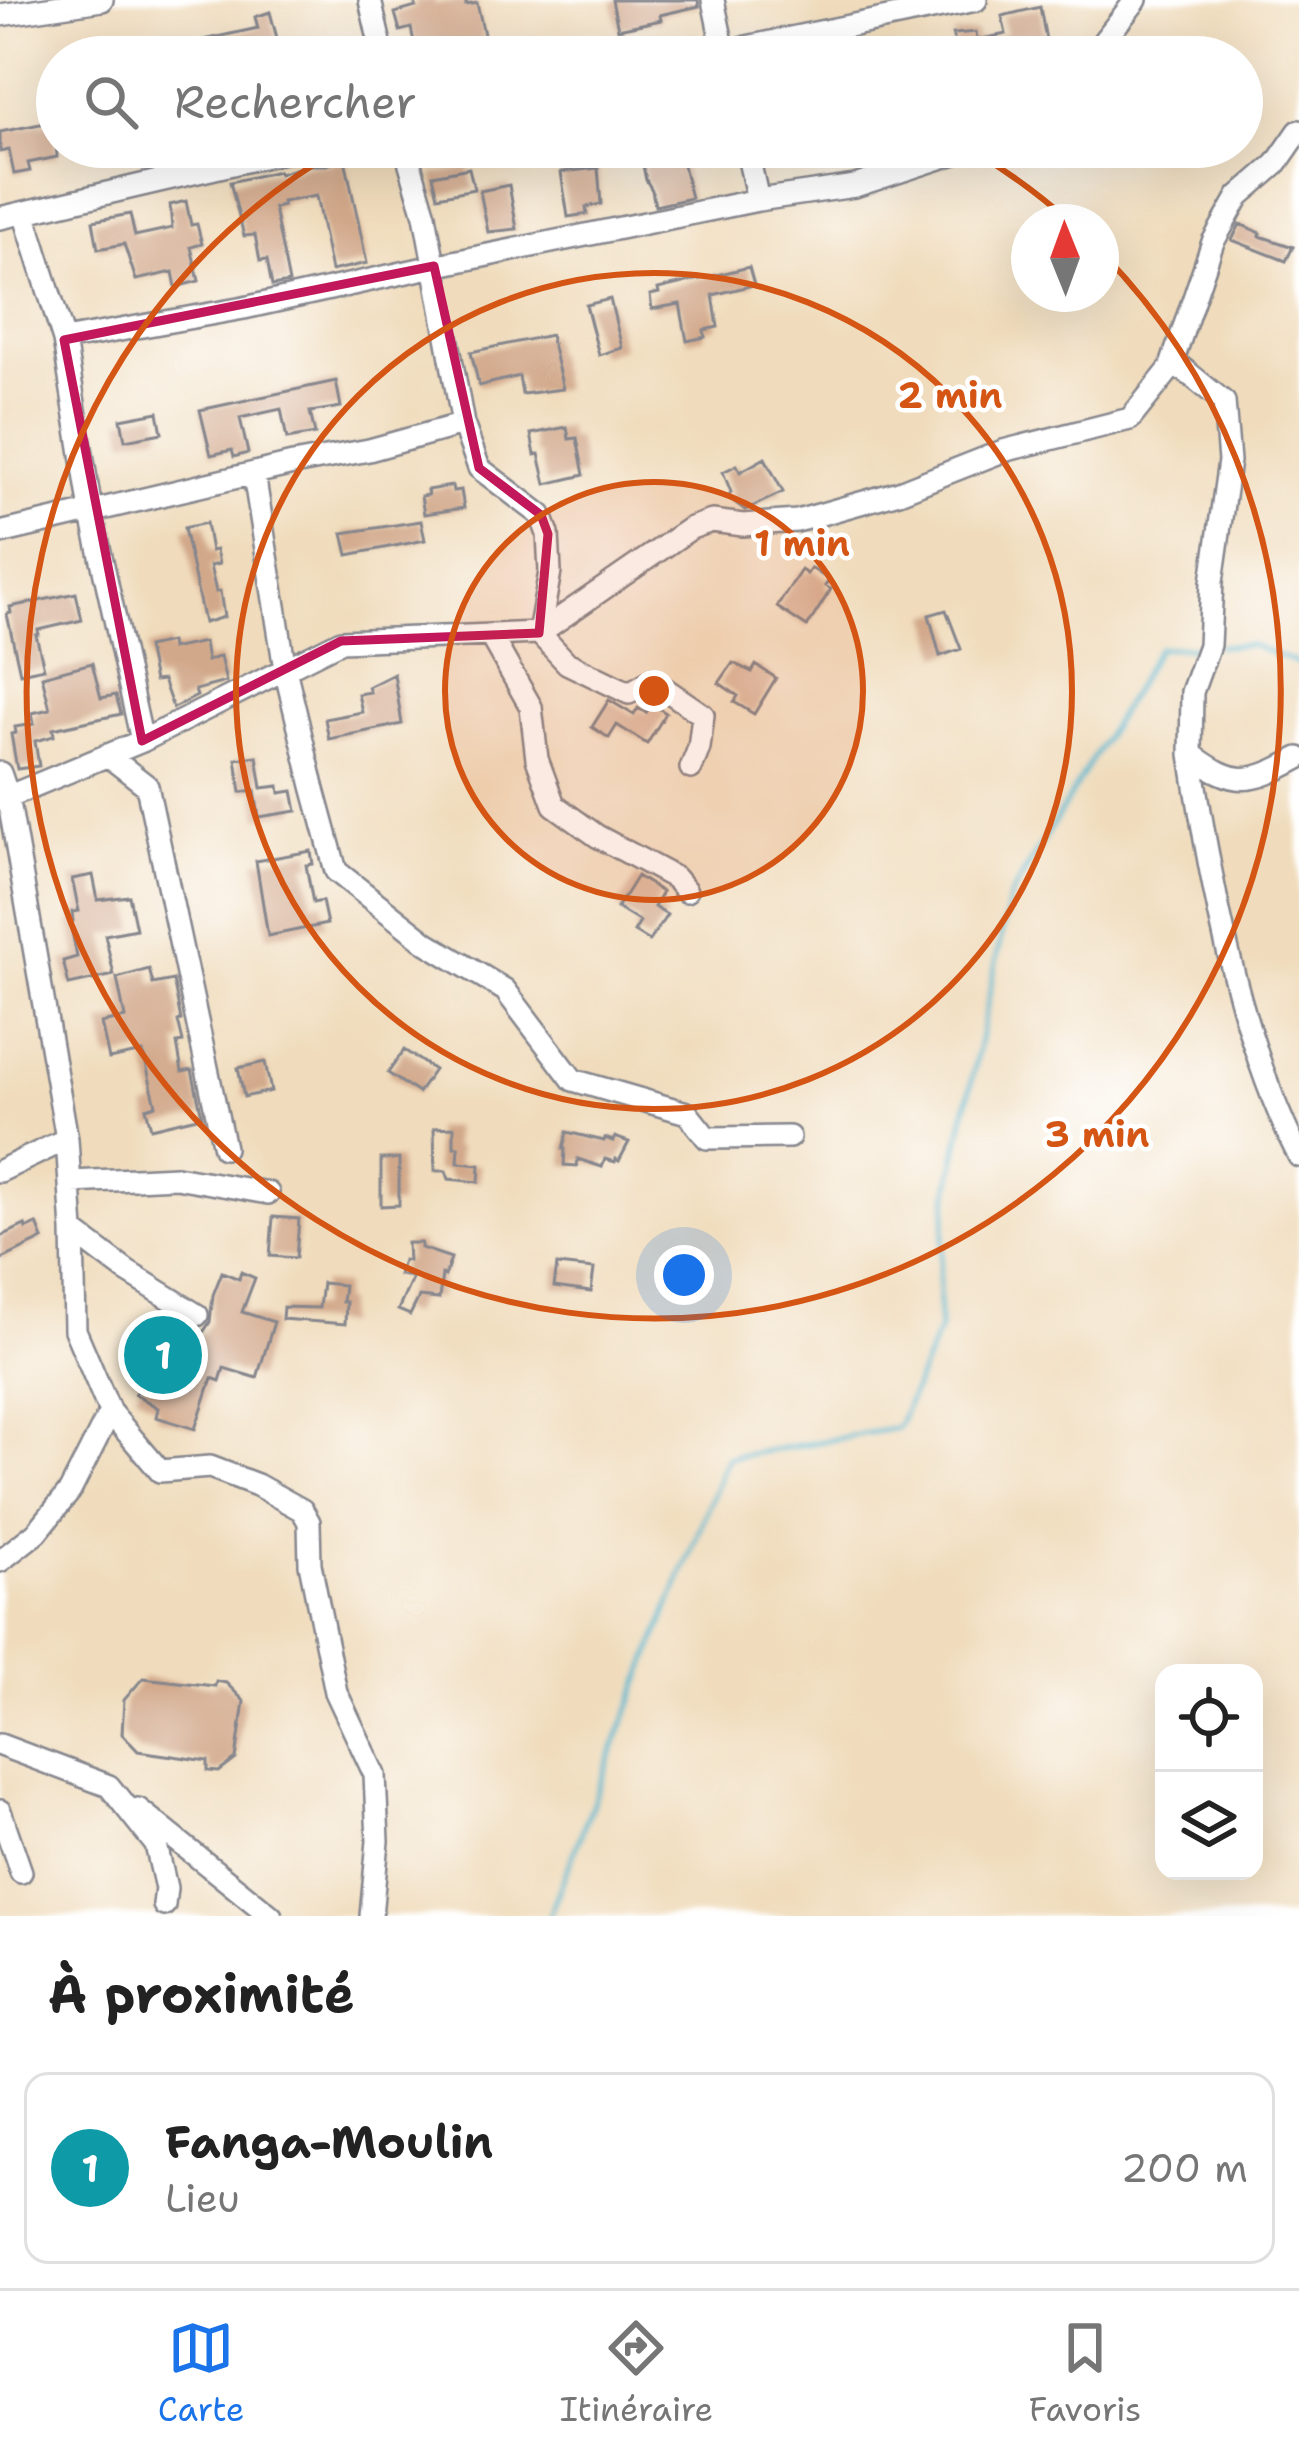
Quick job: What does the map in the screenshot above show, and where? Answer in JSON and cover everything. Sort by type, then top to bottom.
[{"type":"street","points":[[0,15],[102,0]]},
{"type":"street","points":[[370,0],[378,36]]},
{"type":"street","points":[[713,0],[720,36]]},
{"type":"street","points":[[800,36],[935,4],[976,0]]},
{"type":"street","points":[[1108,36],[1136,0]]},
{"type":"street","points":[[4,798],[142,741],[341,641],[539,633],[691,528],[712,520],[743,526],[797,521],[899,492],[1003,451],[1130,419],[1170,369],[1214,242],[1239,196],[1276,164],[1299,131]]},
{"type":"street","points":[[0,218],[216,168]]},
{"type":"street","points":[[411,168],[425,215],[463,424],[479,468],[542,515],[548,534],[550,572],[539,633]]},
{"type":"street","points":[[751,168],[758,200]]},
{"type":"street","points":[[64,340],[244,308],[758,200],[854,186],[909,168]]},
{"type":"street","points":[[24,214],[64,340],[91,511],[142,741]]},
{"type":"street","points":[[1170,369],[1182,368],[1224,402],[1229,460],[1212,582],[1209,644],[1192,692],[1191,754],[1219,908],[1246,1018],[1283,1125],[1299,1156]]},
{"type":"street","points":[[0,533],[369,450],[463,424]]},
{"type":"street","points":[[254,474],[285,669],[336,871],[427,943],[505,990],[573,1080],[687,1114],[707,1138],[789,1137]]},
{"type":"street","points":[[539,633],[567,663],[602,681],[629,693],[652,680],[703,715],[692,768]]},
{"type":"street","points":[[490,635],[531,706],[537,759],[554,805],[597,836],[675,878],[686,891]]},
{"type":"street","points":[[1191,754],[1240,782],[1299,758]]},
{"type":"street","points":[[107,755],[147,786],[224,1148]]},
{"type":"street","points":[[0,773],[68,1139],[75,1330],[110,1412],[160,1471],[210,1467],[257,1485],[302,1510],[309,1522],[310,1564],[336,1692],[375,1775],[378,1841],[371,1916]]},
{"type":"street","points":[[0,1171],[68,1139]]},
{"type":"street","points":[[72,1182],[176,1177],[268,1193]]},
{"type":"street","points":[[74,1231],[196,1315]]},
{"type":"street","points":[[0,1561],[37,1532],[70,1491],[110,1412]]},
{"type":"street","points":[[0,1744],[109,1786],[271,1916]]},
{"type":"street","points":[[109,1786],[155,1845],[166,1888],[164,1905]]},
{"type":"street","points":[[0,1810],[21,1872]]},
{"type":"highlighted area","points":[[434,266],[479,468],[541,515],[548,534],[539,633],[341,641],[142,741],[64,340]]},
{"type":"building","points":[[414,0],[477,3],[484,36],[413,36],[411,28],[400,31],[395,13],[416,7]]},
{"type":"building","points":[[612,0],[698,0],[699,6],[618,29]]},
{"type":"building","points":[[1040,7],[1045,36],[996,36],[1006,34],[1002,16]]},
{"type":"building","points":[[270,12],[276,36],[221,36],[258,28],[255,17]]},
{"type":"building","points":[[36,125],[36,161],[28,163],[30,171],[14,174],[9,150],[0,152],[0,132]]},
{"type":"building","points":[[298,168],[347,168],[367,263],[331,271],[316,196],[282,202],[283,206],[274,208],[289,283],[272,286],[255,235],[244,236],[230,182]]},
{"type":"building","points":[[469,168],[474,189],[438,196],[433,175]]},
{"type":"building","points":[[598,168],[601,204],[586,207],[587,214],[568,217],[561,172]]},
{"type":"building","points":[[644,168],[684,168],[691,198],[655,206]]},
{"type":"building","points":[[509,185],[517,229],[488,232],[480,191]]},
{"type":"building","points":[[186,201],[191,225],[197,224],[202,244],[191,247],[199,281],[176,287],[173,272],[136,280],[124,244],[98,249],[93,221],[130,214],[135,236],[172,228],[170,205]]},
{"type":"building","points":[[1240,224],[1293,247],[1286,261],[1232,240]]},
{"type":"building","points":[[749,267],[754,285],[713,295],[718,327],[704,330],[705,337],[687,341],[680,304],[652,309],[650,295],[659,293],[658,289]]},
{"type":"building","points":[[610,299],[622,348],[599,355],[586,305]]},
{"type":"building","points":[[550,335],[563,389],[522,394],[519,376],[479,386],[471,352]]},
{"type":"building","points":[[336,381],[341,407],[310,412],[315,434],[287,439],[281,409],[240,418],[248,453],[234,457],[232,450],[211,455],[200,410]]},
{"type":"building","points":[[158,412],[162,433],[125,440],[121,419]]},
{"type":"building","points":[[567,427],[569,439],[577,438],[584,475],[546,484],[531,434]]},
{"type":"building","points":[[765,458],[783,492],[745,510],[728,497],[731,492],[723,472],[737,465],[740,472]]},
{"type":"building","points":[[452,486],[453,491],[461,490],[464,508],[424,514],[421,496],[428,495],[427,490]]},
{"type":"building","points":[[421,521],[425,540],[348,555],[343,533]]},
{"type":"building","points":[[206,523],[211,551],[216,550],[219,564],[210,566],[224,617],[204,623],[184,528]]},
{"type":"building","points":[[811,568],[829,580],[825,586],[831,589],[807,627],[777,607],[801,570],[807,574]]},
{"type":"building","points":[[76,593],[82,620],[38,630],[44,668],[20,673],[7,614],[10,607]]},
{"type":"building","points":[[946,610],[961,649],[940,656],[929,615]]},
{"type":"building","points":[[170,642],[171,649],[204,642],[207,661],[220,656],[226,682],[195,690],[197,696],[173,708],[163,680],[154,681],[147,647]]},
{"type":"building","points":[[92,663],[101,698],[116,695],[121,714],[53,729],[54,736],[35,741],[39,766],[17,769],[11,734],[16,733],[15,727],[34,724],[32,713],[50,709],[42,676]]},
{"type":"building","points":[[733,663],[752,672],[756,665],[776,678],[754,714],[734,702],[738,696],[719,683]]},
{"type":"building","points":[[394,674],[402,724],[329,739],[325,719],[362,712],[358,694],[370,692],[368,687]]},
{"type":"building","points":[[609,700],[634,715],[638,708],[646,713],[652,704],[666,713],[647,744],[617,725],[609,738],[592,727]]},
{"type":"building","points":[[257,756],[262,788],[279,786],[280,793],[293,791],[297,811],[259,817],[255,790],[241,792],[236,759]]},
{"type":"building","points":[[311,851],[313,864],[306,865],[313,903],[322,901],[327,924],[268,936],[256,861]]},
{"type":"building","points":[[93,875],[98,900],[129,896],[136,929],[105,935],[114,975],[69,985],[63,961],[77,957],[70,922],[72,912],[79,911],[72,879]]},
{"type":"building","points":[[637,876],[662,892],[654,907],[667,915],[649,941],[634,932],[640,922],[617,908]]},
{"type":"building","points":[[149,969],[153,984],[173,980],[181,1020],[183,1042],[177,1043],[182,1072],[192,1070],[202,1116],[151,1128],[146,1108],[156,1105],[143,1052],[109,1059],[101,1023],[125,1018],[117,978]]},
{"type":"building","points":[[404,1050],[434,1070],[418,1093],[388,1073]]},
{"type":"building","points":[[265,1062],[271,1091],[244,1097],[238,1068]]},
{"type":"building","points":[[454,1127],[458,1163],[480,1165],[479,1182],[449,1179],[446,1171],[435,1171],[434,1128]]},
{"type":"building","points":[[567,1132],[629,1142],[619,1161],[605,1159],[602,1167],[578,1159],[577,1166],[564,1165]]},
{"type":"building","points":[[381,1159],[399,1159],[399,1205],[381,1206]]},
{"type":"building","points":[[273,1217],[299,1219],[296,1258],[270,1256]]},
{"type":"building","points":[[37,1224],[43,1239],[0,1260],[0,1237]]},
{"type":"building","points":[[407,1243],[421,1243],[421,1248],[451,1258],[445,1276],[442,1274],[439,1299],[419,1297],[410,1315],[398,1310],[413,1277],[399,1275],[403,1260],[408,1261]]},
{"type":"building","points":[[557,1265],[594,1269],[591,1292],[554,1287]]},
{"type":"building","points":[[222,1272],[239,1279],[241,1272],[255,1278],[242,1312],[274,1322],[257,1378],[224,1368],[220,1381],[212,1378],[195,1429],[156,1417],[158,1408],[135,1394],[161,1349],[183,1356],[190,1336],[202,1334],[210,1322]]},
{"type":"building","points":[[322,1283],[344,1285],[345,1324],[282,1319],[283,1307],[319,1308]]},
{"type":"building","points":[[143,1678],[215,1686],[216,1681],[226,1683],[244,1701],[236,1759],[219,1772],[208,1771],[208,1761],[138,1751],[122,1734],[124,1700]]},
{"type":"waterway","points":[[1218,646],[1251,645],[1299,664]]},
{"type":"waterway","points":[[549,1916],[727,1458],[897,1428],[939,1330],[939,1274],[950,1185],[1009,899],[1158,648],[1201,647]]},
{"type":"place","name":"Fanga-Moulin","points":[[163,1355]]}]
